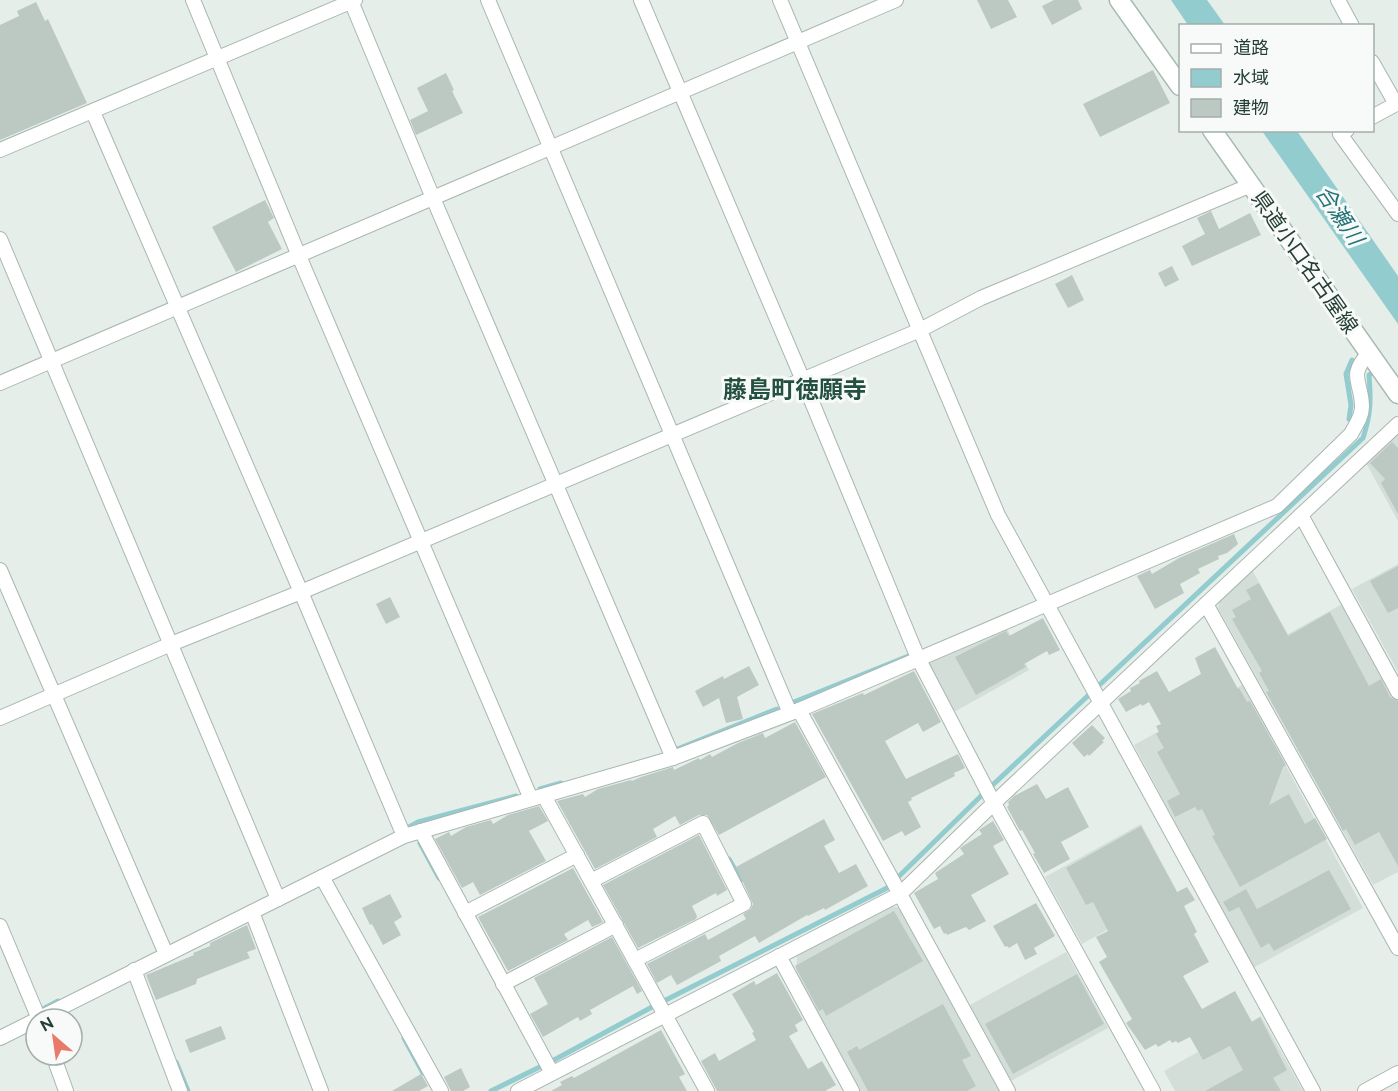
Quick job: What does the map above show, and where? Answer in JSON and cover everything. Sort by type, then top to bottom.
[{"type":"main road","points":[[1119,0],[1179,85]]},
{"type":"main road","name":"県道小口名古屋線","points":[[1213,132],[1398,394]]},
{"type":"street","points":[[193,0],[298,256],[538,798],[577,855],[707,1091]]},
{"type":"street","points":[[488,0],[672,434],[794,712],[895,886],[1008,1091]]},
{"type":"street","points":[[641,0],[918,658],[990,795],[1153,1091]]},
{"type":"street","points":[[780,0],[998,515],[1313,1091]]},
{"type":"street","points":[[0,383],[896,0]]},
{"type":"street","points":[[1338,0],[1351,24]]},
{"type":"street","points":[[0,150],[353,1],[433,198],[673,758]]},
{"type":"street","points":[[1374,65],[1397,104],[1374,116]]},
{"type":"street","points":[[93,112],[404,836]]},
{"type":"street","points":[[1344,132],[1340,134],[1398,214]]},
{"type":"street","points":[[0,718],[920,330],[981,298],[1251,185]]},
{"type":"street","points":[[0,239],[278,899]]},
{"type":"street","points":[[62,1007],[404,836],[673,758],[794,712],[1277,506],[1351,434],[1362,408],[1357,374],[1359,364],[1369,353]]},
{"type":"street","points":[[518,1091],[662,1008],[779,956],[895,886],[1097,695],[1206,604],[1398,424]]},
{"type":"street","points":[[1301,515],[1398,692]]},
{"type":"street","points":[[0,570],[166,954]]},
{"type":"street","points":[[1206,604],[1398,948]]},
{"type":"street","points":[[591,881],[703,823],[744,903],[635,960]]},
{"type":"street","points":[[421,831],[503,984],[547,1074]]},
{"type":"street","points":[[465,913],[577,855]]},
{"type":"street","points":[[322,877],[441,1091]]},
{"type":"street","points":[[252,912],[321,1091]]},
{"type":"street","points":[[503,984],[616,925]]},
{"type":"street","points":[[0,926],[33,1007]]},
{"type":"street","points":[[779,956],[852,1091]]},
{"type":"street","points":[[134,970],[180,1091]]},
{"type":"street","points":[[0,1038],[24,1026]]},
{"type":"street","points":[[57,1067],[66,1091]]},
{"type":"street","points":[[1365,1091],[1398,1073]]},
{"type":"shaded area","points":[[1398,434],[1398,521],[1366,463]]},
{"type":"shaded area","points":[[1398,564],[1398,672],[1352,589]]},
{"type":"shaded area","points":[[1252,570],[1288,634],[1344,603],[1398,700],[1398,872],[1373,885],[1218,608],[1219,601]]},
{"type":"shaded area","points":[[1006,627],[1029,670],[954,712],[928,665],[931,659]]},
{"type":"shaded area","points":[[1242,685],[1363,908],[1253,968],[1134,745]]},
{"type":"shaded area","points":[[1141,824],[1177,891],[1082,944],[1045,877]]},
{"type":"shaded area","points":[[892,906],[901,908],[1000,1091],[860,1091],[796,974],[797,956]]},
{"type":"shaded area","points":[[1066,952],[1108,1028],[1011,1081],[970,1005]]},
{"type":"shaded area","points":[[1261,1016],[1303,1091],[1175,1091],[1164,1071]]},
{"type":"water","points":[[1171,0],[1207,0],[1224,24],[1187,24]]},
{"type":"water","name":"合瀬川","points":[[1263,132],[1298,132],[1398,276],[1398,324]]},
{"type":"building","points":[[977,0],[1008,0],[1017,17],[991,29]]},
{"type":"building","points":[[1054,0],[1078,0],[1082,9],[1052,25],[1042,6]]},
{"type":"building","points":[[36,2],[45,21],[48,19],[87,103],[0,140],[0,25],[19,16],[17,11]]},
{"type":"building","points":[[1153,70],[1170,103],[1100,137],[1083,104]]},
{"type":"building","points":[[446,73],[463,113],[416,135],[410,120],[428,111],[417,88]]},
{"type":"building","points":[[265,200],[274,218],[268,222],[282,249],[236,272],[212,227]]},
{"type":"building","points":[[1211,211],[1219,229],[1250,213],[1261,235],[1192,266],[1182,246],[1205,234],[1197,218]]},
{"type":"building","points":[[1172,266],[1179,280],[1165,287],[1158,273]]},
{"type":"building","points":[[1072,275],[1084,300],[1068,308],[1055,284]]},
{"type":"building","points":[[1392,442],[1398,448],[1398,514],[1381,483],[1385,479],[1370,463]]},
{"type":"building","points":[[1234,534],[1238,544],[1227,553],[1218,556],[1219,559],[1198,569],[1200,573],[1180,584],[1184,593],[1155,609],[1137,576],[1150,570],[1152,574],[1179,558]]},
{"type":"building","points":[[1398,566],[1398,608],[1388,613],[1370,581]]},
{"type":"building","points":[[1259,583],[1288,636],[1330,612],[1369,686],[1381,679],[1390,697],[1398,701],[1398,866],[1379,832],[1355,845],[1346,829],[1343,831],[1266,692],[1269,691],[1259,673],[1262,671],[1232,619],[1236,617],[1232,610],[1251,599],[1246,590]]},
{"type":"building","points":[[390,597],[400,617],[386,624],[376,604]]},
{"type":"building","points":[[1043,618],[1060,650],[1049,655],[1047,651],[1024,664],[1026,667],[976,695],[955,657],[1006,631],[1009,636]]},
{"type":"building","points":[[1215,647],[1238,689],[1247,702],[1250,701],[1286,765],[1283,767],[1269,805],[1289,794],[1305,824],[1315,818],[1327,839],[1240,887],[1212,836],[1215,835],[1202,809],[1198,811],[1195,807],[1175,817],[1167,801],[1180,794],[1157,752],[1164,748],[1156,734],[1159,732],[1156,726],[1161,724],[1149,702],[1126,712],[1118,699],[1131,691],[1130,688],[1140,683],[1139,681],[1157,671],[1169,692],[1201,674],[1195,658]]},
{"type":"building","points":[[749,666],[759,685],[737,697],[743,719],[726,723],[719,698],[703,707],[695,691],[723,676],[724,679]]},
{"type":"building","points":[[914,671],[941,722],[923,732],[918,723],[885,741],[906,779],[958,754],[965,768],[954,773],[955,776],[911,798],[912,800],[908,802],[921,827],[905,836],[902,831],[883,841],[812,714],[863,693],[864,695]]},
{"type":"building","points":[[795,722],[826,777],[719,835],[707,815],[699,815],[680,825],[675,816],[653,829],[657,837],[595,869],[557,801],[583,794],[585,797],[598,789],[632,781],[673,767],[674,770],[710,754],[712,757],[763,733],[765,738]]},
{"type":"building","points":[[1092,725],[1105,738],[1102,741],[1104,742],[1089,756],[1088,754],[1084,757],[1072,743]]},
{"type":"building","points":[[1037,784],[1046,799],[1068,787],[1089,827],[1061,842],[1070,859],[1044,873],[1033,854],[1035,853],[1007,807],[1008,802],[1014,796]]},
{"type":"building","points":[[539,806],[548,821],[529,831],[546,861],[480,895],[473,882],[462,888],[435,839],[449,832],[451,836],[466,827],[491,820],[493,824],[508,815]]},
{"type":"building","points":[[824,819],[835,840],[824,846],[839,873],[856,864],[868,886],[825,910],[824,908],[807,915],[759,943],[755,936],[719,956],[721,961],[677,985],[671,975],[657,983],[647,964],[705,934],[708,940],[746,919],[743,914],[751,909],[753,904],[736,867]]},
{"type":"building","points":[[993,821],[1004,840],[993,846],[1009,874],[971,895],[986,921],[969,930],[966,927],[947,935],[944,934],[940,926],[934,929],[914,893],[938,879],[935,873],[964,854],[960,848],[982,834],[979,830]]},
{"type":"building","points":[[1141,826],[1177,892],[1187,887],[1195,900],[1184,906],[1197,932],[1194,934],[1209,962],[1183,976],[1202,1009],[1235,991],[1252,1022],[1260,1017],[1287,1070],[1273,1078],[1281,1091],[1205,1091],[1243,1070],[1230,1046],[1203,1060],[1190,1037],[1178,1043],[1176,1041],[1172,1043],[1170,1040],[1158,1047],[1156,1044],[1145,1050],[1126,1023],[1132,1019],[1099,962],[1107,957],[1096,937],[1108,931],[1093,902],[1086,905],[1066,868]]},
{"type":"building","points":[[699,835],[727,890],[717,896],[716,893],[692,906],[697,916],[696,919],[638,948],[603,885]]},
{"type":"building","points":[[573,868],[603,922],[592,927],[588,920],[564,934],[568,940],[508,971],[478,917]]},
{"type":"building","points":[[1329,870],[1351,909],[1274,951],[1269,943],[1261,948],[1239,907],[1229,912],[1223,902],[1246,889],[1257,909]]},
{"type":"building","points":[[390,894],[402,917],[394,922],[401,935],[383,945],[362,908]]},
{"type":"building","points":[[1036,903],[1055,936],[1034,948],[1037,954],[1025,960],[1017,943],[1009,948],[1005,947],[993,926]]},
{"type":"building","points":[[894,911],[923,961],[826,1016],[823,1009],[819,1011],[795,966]]},
{"type":"building","points":[[247,925],[256,949],[247,952],[250,958],[197,979],[196,984],[156,1000],[146,975],[194,955],[193,953],[210,946],[210,943]]},
{"type":"building","points":[[612,937],[642,991],[637,994],[633,986],[590,1010],[592,1014],[580,1021],[578,1017],[543,1037],[530,1014],[548,1004],[534,978]]},
{"type":"building","points":[[777,973],[803,1020],[795,1025],[798,1031],[789,1036],[808,1069],[822,1061],[836,1085],[825,1091],[717,1091],[701,1061],[715,1053],[719,1061],[756,1040],[752,1033],[754,1032],[732,994],[754,981],[756,985]]},
{"type":"building","points":[[1077,974],[1104,1024],[1013,1074],[985,1024]]},
{"type":"building","points":[[943,1004],[971,1056],[962,1060],[976,1086],[967,1091],[868,1091],[847,1052],[857,1046],[859,1050]]},
{"type":"building","points":[[221,1026],[226,1039],[190,1053],[185,1040]]},
{"type":"building","points":[[661,1030],[685,1074],[679,1077],[687,1091],[551,1091],[562,1085],[560,1082],[572,1076],[574,1078]]},
{"type":"building","points":[[461,1068],[470,1087],[463,1091],[451,1091],[444,1077]]},
{"type":"building","points":[[421,1074],[428,1086],[419,1091],[392,1091]]},
{"type":"waterway","points":[[1349,419],[1351,405],[1346,374],[1352,360]]},
{"type":"waterway","points":[[491,1091],[887,888],[983,794],[1363,438],[1370,407],[1369,375],[1376,370]]},
{"type":"waterway","points":[[794,702],[911,655]]},
{"type":"waterway","points":[[675,750],[777,709]]},
{"type":"waterway","points":[[540,789],[561,783]]},
{"type":"waterway","points":[[409,827],[418,822],[516,796]]},
{"type":"waterway","points":[[420,843],[439,878]]},
{"type":"waterway","points":[[729,859],[741,880]]},
{"type":"waterway","points":[[47,1007],[58,1001]]},
{"type":"waterway","points":[[404,1038],[423,1073]]},
{"type":"waterway","points":[[176,1062],[188,1091]]},
{"type":"district","name":"藤島町徳願寺","points":[[795,389]]}]
